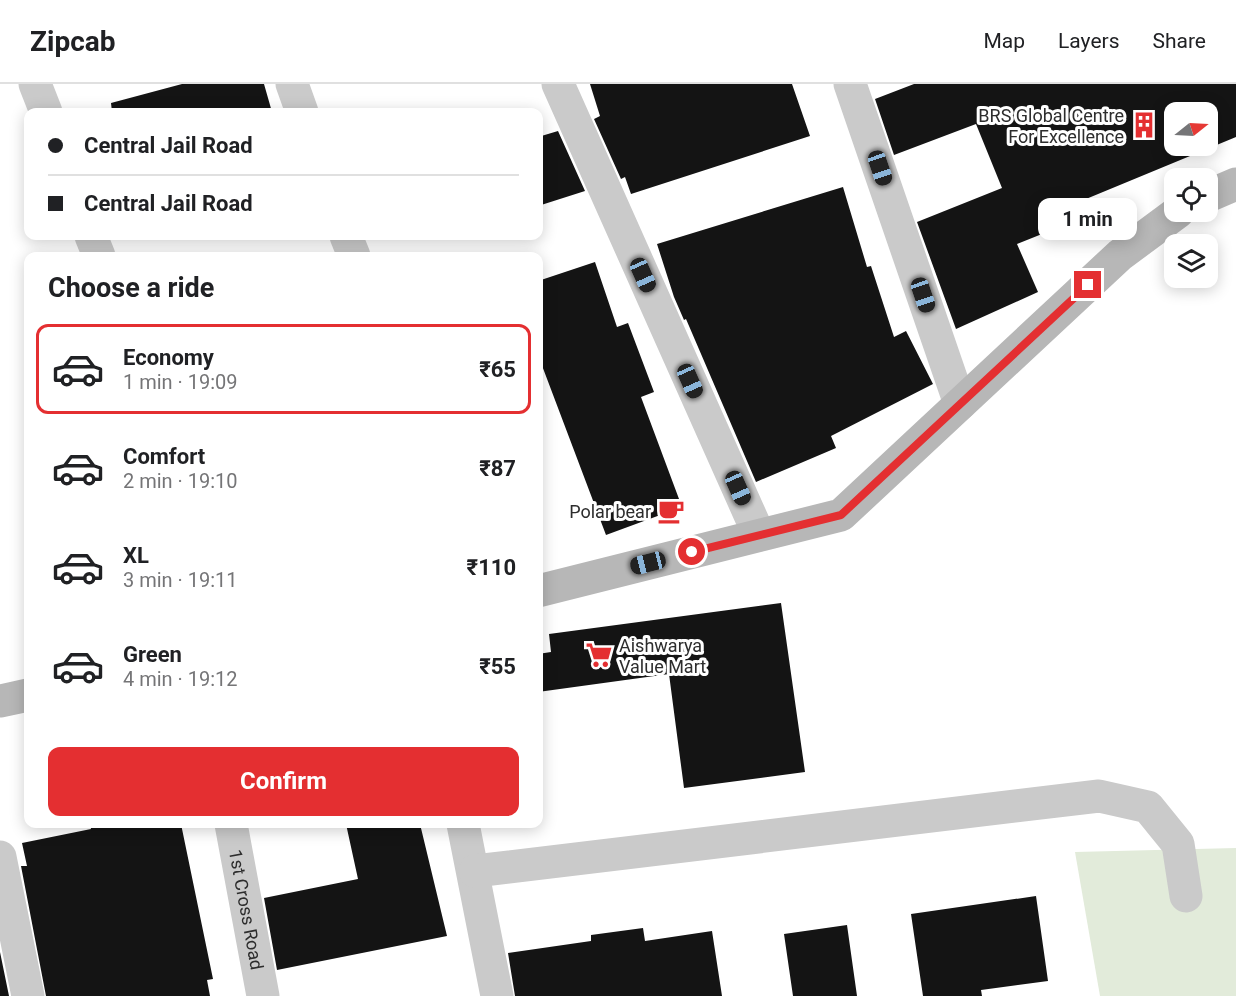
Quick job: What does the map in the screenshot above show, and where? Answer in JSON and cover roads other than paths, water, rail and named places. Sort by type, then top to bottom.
[{"type":"main road","points":[[1218,192],[1236,184]]},
{"type":"main road","points":[[543,590],[841,515],[1120,255],[1165,222]]},
{"type":"main road","points":[[0,701],[24,696]]},
{"type":"street","points":[[35,84],[44,108]]},
{"type":"street","points":[[292,84],[301,108]]},
{"type":"street","points":[[558,84],[759,535]]},
{"type":"street","points":[[850,84],[960,404]]},
{"type":"street","points":[[475,871],[1099,796],[1148,807],[1178,844],[1186,896]]},
{"type":"street","name":"1st Cross Road","points":[[232,828],[263,996]]},
{"type":"street","points":[[464,828],[475,871],[497,996]]},
{"type":"street","points":[[0,857],[28,996]]},
{"type":"place","name":"BRS Global Centre For Excellence","points":[[1144,125]]},
{"type":"place","name":"Polar bear","points":[[671,511]]},
{"type":"place","name":"Aishwarya Value Mart","points":[[599,655]]}]
